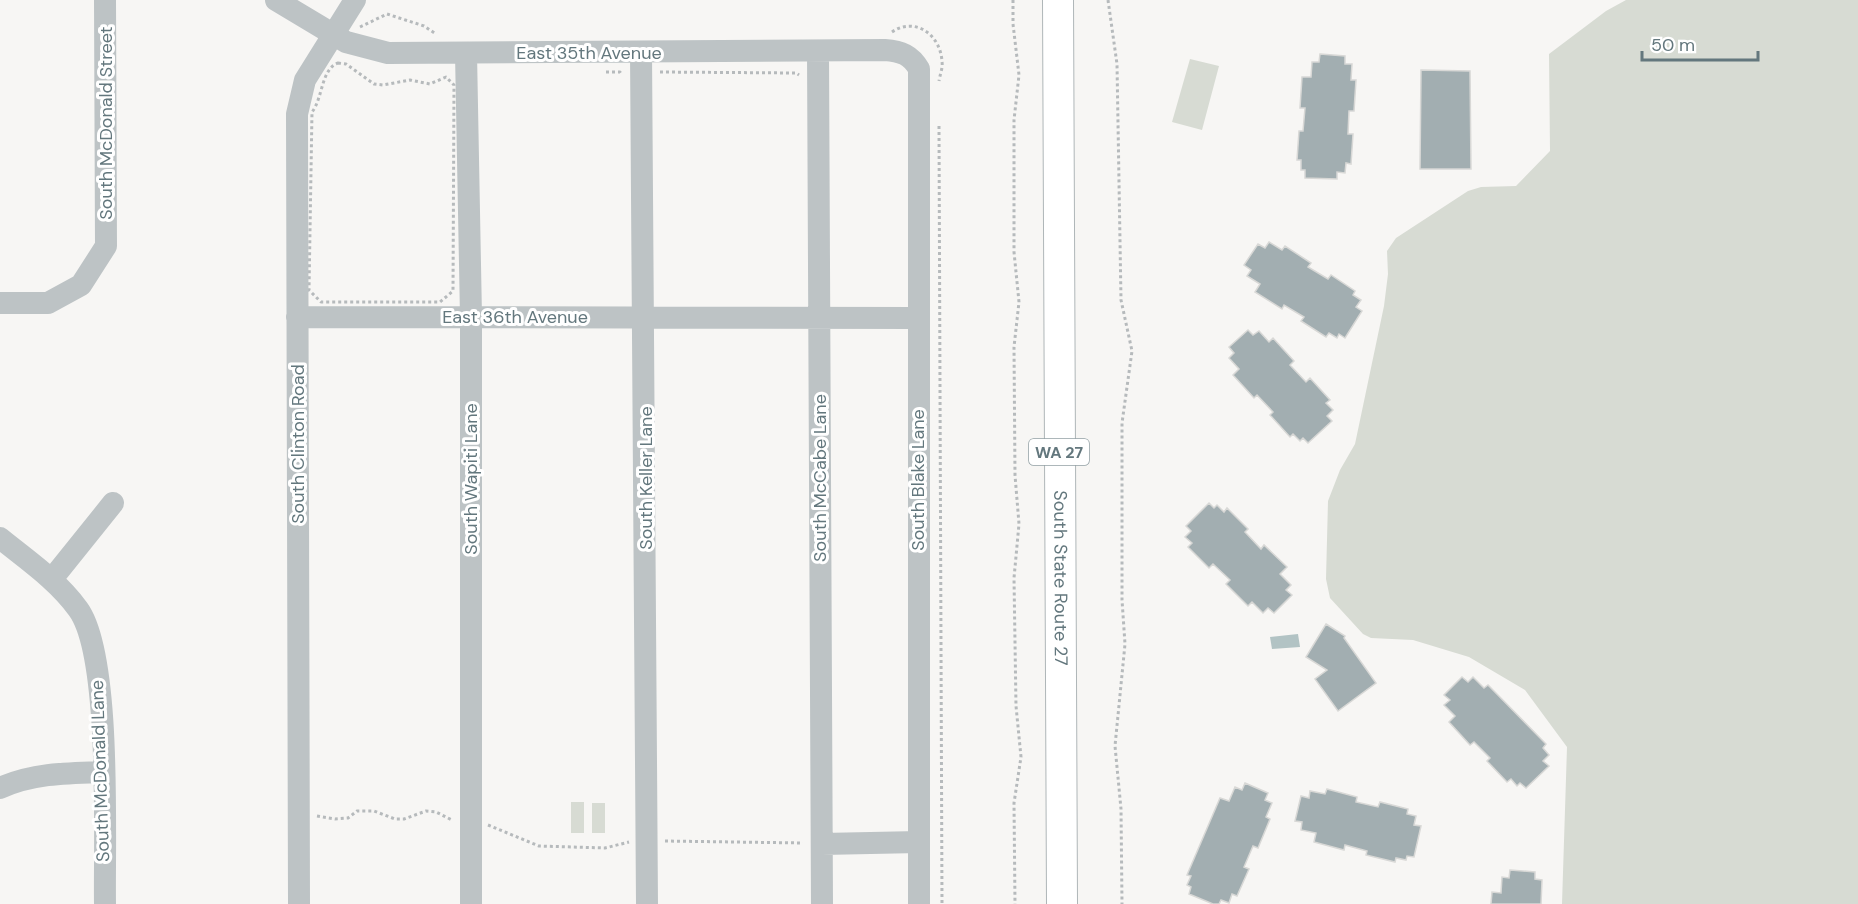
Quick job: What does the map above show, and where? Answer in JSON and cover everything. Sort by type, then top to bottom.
[{"type":"main road","name":"South State Route 27","points":[[1058,0],[1062,904]]},
{"type":"street","name":"South McDonald Street","points":[[0,303],[48,303],[81,285],[106,246],[105,0]]},
{"type":"street","name":"East 35th Avenue","points":[[276,0],[332,35],[366,49],[388,53],[466,53],[649,60],[885,50],[897,51],[913,58]]},
{"type":"street","name":"South Clinton Road","points":[[299,904],[297,114],[305,80],[332,35],[352,9],[355,0]]},
{"type":"street","name":"South McCabe Lane","points":[[818,52],[822,904]]},
{"type":"street","name":"South Wapiti Lane","points":[[466,53],[471,317],[471,904]]},
{"type":"street","name":"South Blake Lane","points":[[913,58],[919,69],[919,904]]},
{"type":"street","name":"South Keller Lane","points":[[647,904],[645,316],[649,60]]},
{"type":"street","name":"East 36th Avenue","points":[[297,317],[918,318]]},
{"type":"street","points":[[52,579],[113,503]]},
{"type":"street","name":"South McDonald Lane","points":[[0,538],[52,579],[80,610],[93,646],[100,694],[104,772],[105,904]]},
{"type":"street","points":[[0,788],[15,781],[56,773],[104,772]]},
{"type":"street","points":[[822,844],[919,842]]},
{"type":"path","points":[[1013,0],[1013,24],[1019,75],[1014,120],[1014,252],[1019,302],[1014,347],[1015,475],[1019,524],[1014,578],[1016,706],[1021,757],[1014,803],[1015,904]]},
{"type":"path","points":[[1108,0],[1117,64],[1121,300],[1132,351],[1122,423],[1122,600],[1125,644],[1115,746],[1121,808],[1122,904]]},
{"type":"path","points":[[649,60],[660,72],[796,73],[802,78]]},
{"type":"path","points":[[338,63],[345,64],[374,84],[383,85],[410,80],[430,84],[446,77],[454,85],[453,291],[440,302],[321,302],[309,290],[310,138],[312,112],[321,97],[326,74],[333,65],[338,63]]},
{"type":"path","points":[[598,72],[620,72],[626,79]]},
{"type":"path","points":[[647,841],[822,844]]},
{"type":"shaded area","points":[[1626,0],[1858,0],[1858,904],[1562,904],[1567,747],[1525,690],[1469,657],[1413,640],[1371,638],[1363,634],[1330,598],[1326,579],[1328,501],[1340,470],[1355,444],[1384,306],[1388,274],[1387,251],[1396,238],[1468,191],[1481,187],[1516,186],[1550,151],[1549,54],[1606,11]]},
{"type":"shaded area","points":[[1190,59],[1219,66],[1202,130],[1172,122]]},
{"type":"shaded area","points":[[1298,634],[1300,647],[1272,649],[1270,637]]},
{"type":"shaded area","points":[[571,802],[584,802],[584,833],[571,833]]},
{"type":"shaded area","points":[[592,803],[605,803],[605,833],[592,833]]},
{"type":"building","points":[[1320,54],[1345,56],[1345,64],[1352,64],[1351,80],[1356,80],[1354,111],[1349,111],[1348,134],[1353,134],[1351,164],[1346,163],[1345,173],[1337,172],[1337,179],[1305,178],[1305,170],[1301,170],[1301,160],[1297,160],[1299,131],[1303,131],[1305,108],[1300,108],[1302,77],[1311,77],[1312,62],[1319,62]]},
{"type":"building","points":[[1421,70],[1470,71],[1471,169],[1420,169]]},
{"type":"building","points":[[1269,242],[1282,250],[1285,246],[1311,263],[1308,267],[1328,279],[1331,275],[1355,291],[1353,295],[1361,300],[1356,307],[1362,311],[1345,338],[1339,334],[1337,338],[1329,333],[1326,337],[1301,321],[1304,317],[1284,305],[1282,309],[1255,292],[1260,284],[1247,276],[1251,270],[1244,265],[1258,244],[1265,248]]},
{"type":"building","points":[[1248,330],[1253,335],[1259,331],[1269,342],[1273,338],[1294,361],[1290,365],[1306,382],[1310,378],[1330,400],[1326,403],[1333,410],[1327,416],[1332,421],[1308,443],[1303,438],[1300,441],[1293,434],[1290,437],[1270,415],[1273,412],[1257,395],[1254,398],[1233,375],[1239,369],[1229,358],[1234,353],[1229,347]]},
{"type":"building","points":[[1209,503],[1214,508],[1217,505],[1224,512],[1227,508],[1248,529],[1245,532],[1261,549],[1264,545],[1287,567],[1280,574],[1291,585],[1286,590],[1292,595],[1274,613],[1268,608],[1263,613],[1252,602],[1248,606],[1226,584],[1230,580],[1213,564],[1209,568],[1188,547],[1192,543],[1185,537],[1191,531],[1186,526]]},
{"type":"building","points":[[1326,624],[1345,636],[1344,638],[1376,683],[1338,711],[1315,679],[1327,670],[1306,657]]},
{"type":"building","points":[[1462,677],[1468,682],[1473,677],[1484,688],[1488,685],[1546,744],[1543,748],[1549,755],[1543,761],[1549,766],[1526,788],[1520,783],[1517,786],[1511,779],[1507,782],[1487,761],[1490,758],[1474,742],[1470,745],[1449,722],[1455,716],[1444,705],[1450,700],[1444,695]]},
{"type":"building","points":[[1245,783],[1268,793],[1265,800],[1272,803],[1266,817],[1270,819],[1258,848],[1253,846],[1244,867],[1249,869],[1237,896],[1232,894],[1229,903],[1221,900],[1219,904],[1213,904],[1189,894],[1191,887],[1187,885],[1191,876],[1187,875],[1220,798],[1229,801],[1235,787],[1242,790]]},
{"type":"building","points":[[1327,789],[1357,797],[1356,802],[1378,807],[1380,802],[1408,809],[1407,814],[1416,816],[1414,825],[1421,826],[1414,857],[1407,856],[1406,860],[1396,858],[1395,862],[1366,855],[1367,851],[1345,845],[1344,850],[1314,842],[1316,833],[1301,830],[1302,822],[1295,821],[1301,796],[1309,798],[1310,791],[1325,794]]},
{"type":"building","points":[[1510,870],[1535,872],[1535,879],[1542,880],[1541,904],[1491,904],[1492,892],[1501,893],[1502,877],[1509,878]]}]
